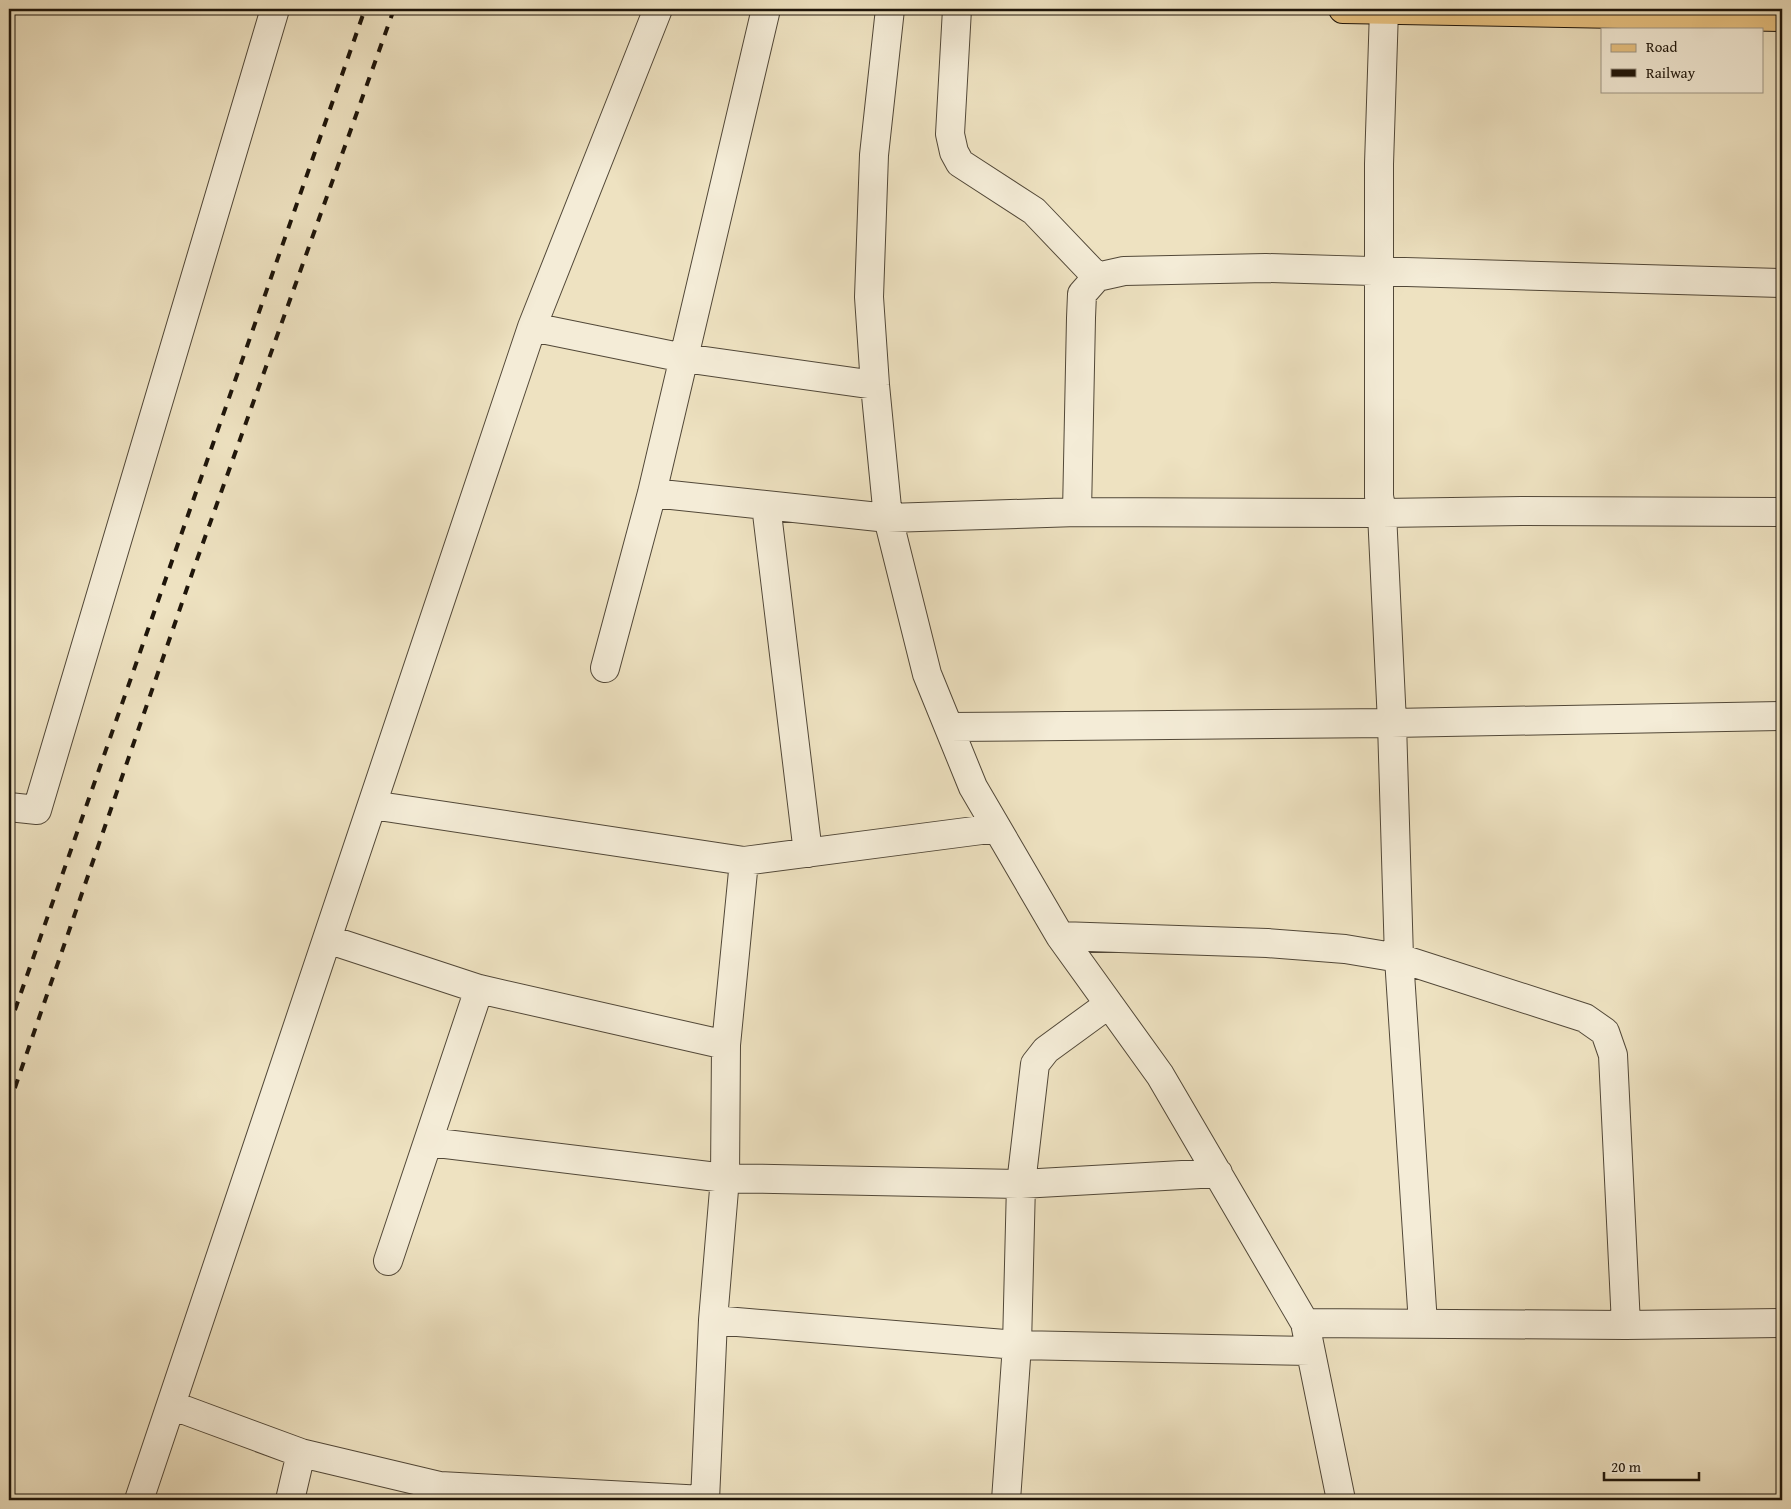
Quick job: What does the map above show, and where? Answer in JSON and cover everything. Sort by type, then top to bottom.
[{"type":"main road","points":[[1343,9],[1504,10],[1782,17]]},
{"type":"street","points":[[9,807],[37,810],[276,9]]},
{"type":"street","points":[[139,1500],[532,327],[658,9]]},
{"type":"street","points":[[605,668],[652,494],[766,9]]},
{"type":"street","points":[[890,9],[874,155],[869,297],[875,385],[888,518],[927,674],[973,787],[1060,936],[1160,1075],[1305,1323],[1341,1500]]},
{"type":"street","points":[[957,9],[950,134],[954,152],[960,163],[1034,211],[1097,277]]},
{"type":"street","points":[[1384,10],[1379,164],[1379,496],[1382,513],[1392,724],[1400,958],[1422,1324]]},
{"type":"street","points":[[1077,512],[1082,294],[1097,277],[1124,271],[1266,268],[1782,283]]},
{"type":"street","points":[[532,327],[684,358],[875,385]]},
{"type":"street","points":[[652,494],[888,518],[1077,512],[1782,512]]},
{"type":"street","points":[[766,505],[808,853]]},
{"type":"street","points":[[949,727],[1392,724],[1782,716]]},
{"type":"street","points":[[372,805],[744,861],[997,828]]},
{"type":"street","points":[[171,1405],[301,1453],[438,1493],[705,1500],[714,1320],[725,1178],[726,1045],[744,861]]},
{"type":"street","points":[[1060,936],[1267,943],[1344,949],[1400,958],[1585,1018],[1605,1032],[1613,1056],[1626,1325]]},
{"type":"street","points":[[327,939],[479,989],[726,1045]]},
{"type":"street","points":[[388,1261],[479,989]]},
{"type":"street","points":[[1006,1500],[1016,1345],[1021,1184],[1035,1064],[1046,1050],[1109,1004]]},
{"type":"street","points":[[429,1142],[725,1178],[1021,1184],[1218,1173]]},
{"type":"street","points":[[714,1320],[1016,1345],[1310,1351]]},
{"type":"street","points":[[1305,1323],[1626,1325],[1782,1323]]},
{"type":"street","points":[[290,1500],[301,1453]]},
{"type":"railway","points":[[9,1027],[365,9]]},
{"type":"railway","points":[[9,1105],[194,568],[394,9]]}]
